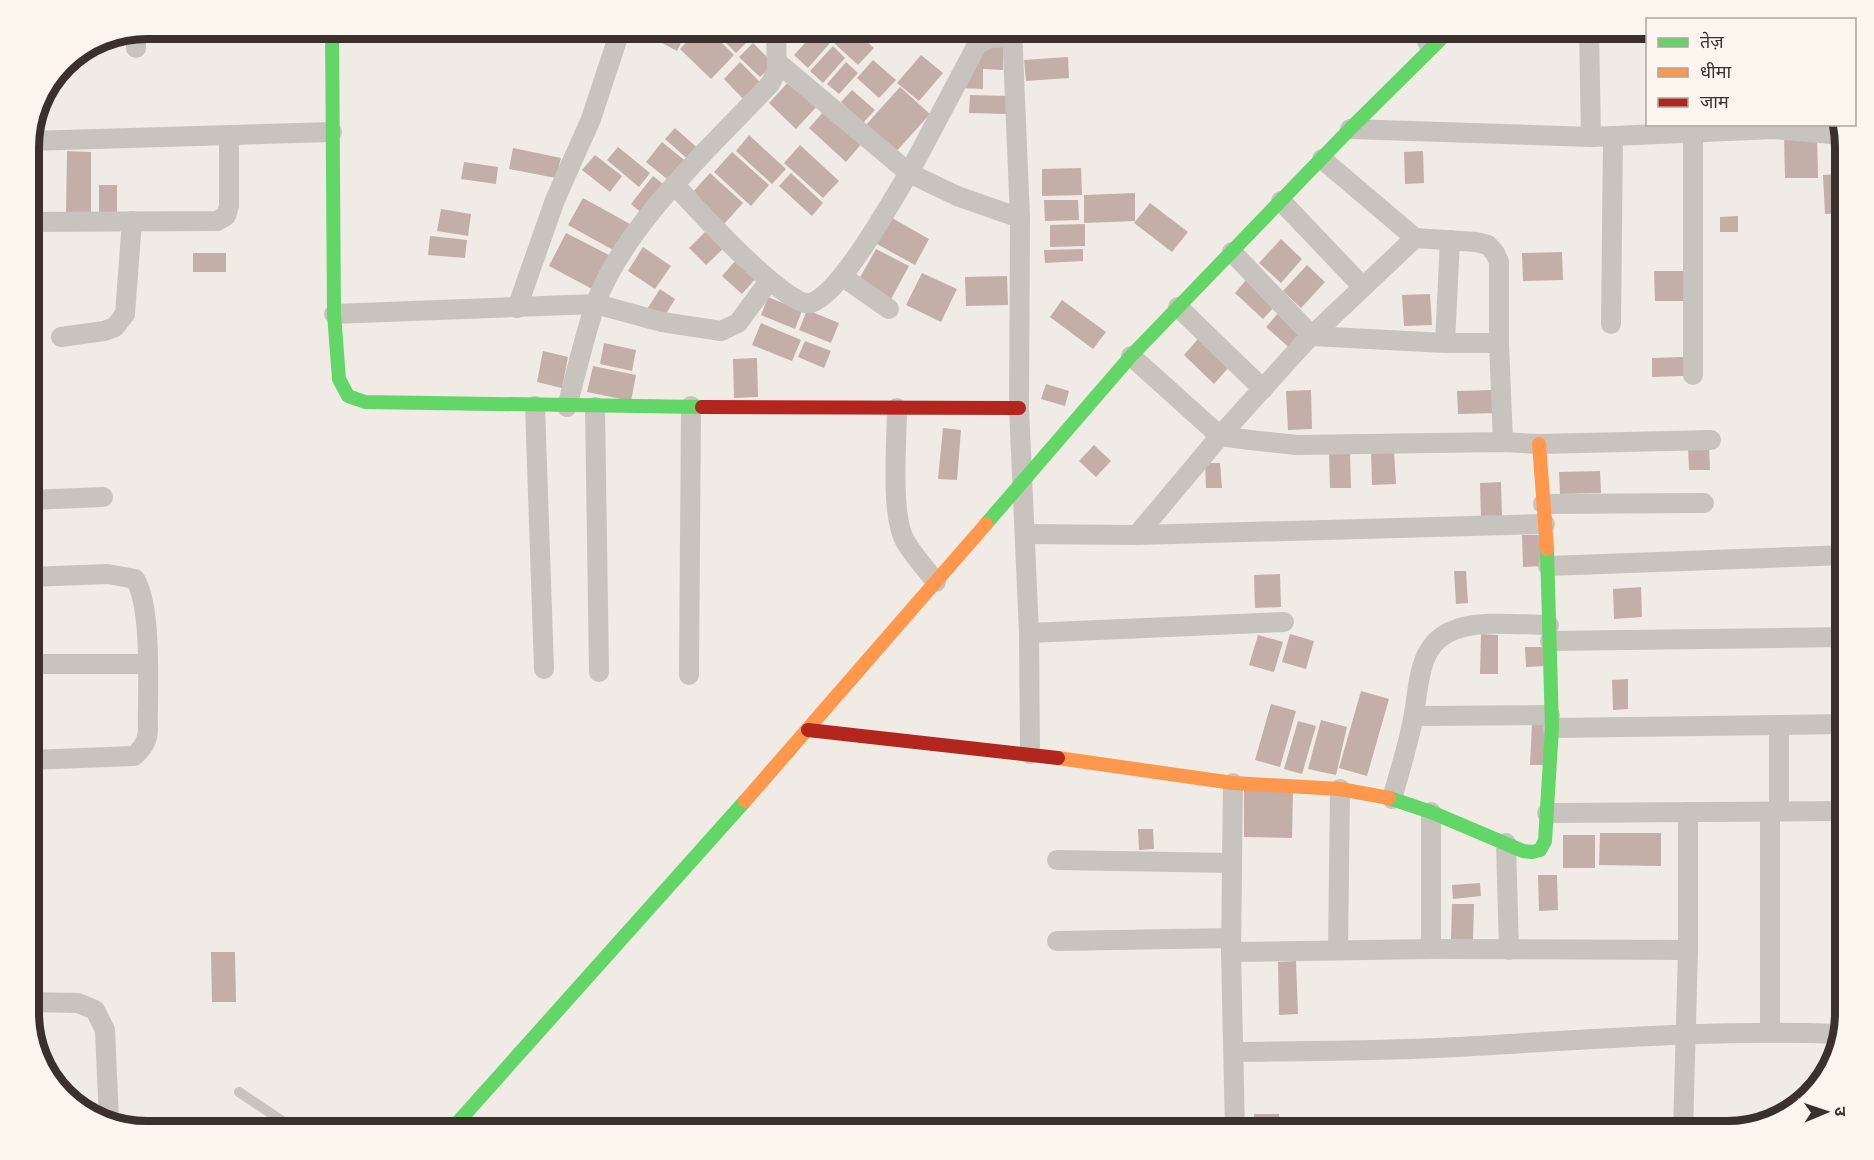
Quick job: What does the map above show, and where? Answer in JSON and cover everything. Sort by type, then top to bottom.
[{"type":"street","points":[[332,39],[334,314],[339,379],[348,396],[364,402],[567,407],[1019,408]]},
{"type":"street","points":[[517,308],[555,200],[591,119],[617,39]]},
{"type":"street","points":[[567,407],[596,304],[632,237],[675,185],[770,84],[777,71],[776,39]]},
{"type":"street","points":[[675,185],[769,281],[794,300],[802,304],[810,304],[843,277],[909,173],[977,45],[986,39]]},
{"type":"street","points":[[1012,39],[1020,218],[1019,408],[1026,534],[1030,754]]},
{"type":"street","points":[[459,1121],[808,730],[1131,356],[1350,129],[1441,39]]},
{"type":"street","points":[[1589,39],[1591,137]]},
{"type":"street","points":[[777,62],[909,173],[957,196],[1020,218]]},
{"type":"street","points":[[1350,129],[1613,137],[1686,130],[1772,127],[1834,134]]},
{"type":"street","points":[[1686,130],[1693,375]]},
{"type":"street","points":[[39,141],[332,132]]},
{"type":"street","points":[[39,222],[217,221],[226,216],[229,206],[229,135]]},
{"type":"street","points":[[1611,324],[1613,137]]},
{"type":"street","points":[[1322,159],[1415,238],[1488,244],[1495,253],[1499,262],[1503,442]]},
{"type":"street","points":[[1281,201],[1363,288]]},
{"type":"street","points":[[61,337],[104,331],[115,327],[125,314],[132,220]]},
{"type":"street","points":[[1137,534],[1220,436],[1312,336],[1415,238]]},
{"type":"street","points":[[1445,342],[1450,240]]},
{"type":"street","points":[[1232,252],[1312,336],[1499,343]]},
{"type":"street","points":[[843,277],[889,309]]},
{"type":"street","points":[[334,314],[596,304],[662,322],[721,331],[738,323],[769,281]]},
{"type":"street","points":[[1178,307],[1263,389]]},
{"type":"street","points":[[1131,356],[1220,436],[1297,445],[1503,442],[1539,444],[1711,440]]},
{"type":"street","points":[[535,406],[544,669]]},
{"type":"street","points":[[689,675],[691,406]]},
{"type":"street","points":[[595,407],[599,672]]},
{"type":"street","points":[[897,408],[896,505],[899,526],[906,541],[936,582]]},
{"type":"street","points":[[808,730],[1030,754],[1233,783],[1340,789],[1392,800],[1431,812],[1523,850],[1532,852],[1540,850],[1544,847],[1545,841],[1551,721],[1548,566],[1539,444]]},
{"type":"street","points":[[39,500],[103,497]]},
{"type":"street","points":[[1544,504],[1704,503]]},
{"type":"street","points":[[1026,534],[1137,534],[1545,525]]},
{"type":"street","points":[[1548,566],[1835,555]]},
{"type":"street","points":[[39,577],[108,574],[135,579],[140,588],[143,604],[148,664],[147,737],[142,749],[134,756],[39,760]]},
{"type":"street","points":[[1029,633],[1284,622]]},
{"type":"street","points":[[1392,800],[1414,716],[1418,680],[1424,660],[1430,648],[1455,629],[1473,625],[1549,633],[1835,637]]},
{"type":"street","points":[[39,664],[148,664]]},
{"type":"street","points":[[1414,716],[1551,721],[1835,724]]},
{"type":"street","points":[[1770,1031],[1774,811],[1779,725]]},
{"type":"street","points":[[1233,783],[1231,945],[1235,1121]]},
{"type":"street","points":[[1338,950],[1340,789]]},
{"type":"street","points":[[1547,813],[1835,811]]},
{"type":"street","points":[[1431,812],[1431,949]]},
{"type":"street","points":[[1683,1121],[1684,1034],[1689,950],[1688,812]]},
{"type":"street","points":[[1506,843],[1509,950]]},
{"type":"street","points":[[1058,860],[1232,863]]},
{"type":"street","points":[[1057,941],[1338,950],[1689,950]]},
{"type":"street","points":[[39,1002],[78,1003],[95,1010],[105,1030],[109,1114]]},
{"type":"street","points":[[1234,1052],[1454,1047],[1770,1031],[1833,1034]]},
{"type":"lane","points":[[1421,39],[1428,53]]},
{"type":"lane","points":[[239,1092],[282,1121]]},
{"type":"building","points":[[655,39],[683,39],[677,51]]},
{"type":"building","points":[[690,39],[718,39],[734,55],[711,79],[680,49]]},
{"type":"building","points":[[722,39],[750,39],[736,53]]},
{"type":"building","points":[[809,39],[825,39],[830,43],[808,68],[794,55]]},
{"type":"building","points":[[836,39],[864,39],[874,48],[858,65],[833,42]]},
{"type":"building","points":[[753,43],[774,64],[760,77],[739,57]]},
{"type":"building","points":[[833,46],[845,58],[823,83],[810,71]]},
{"type":"building","points":[[979,47],[1003,47],[1003,70],[983,69],[983,89],[959,88]]},
{"type":"building","points":[[921,55],[943,73],[919,101],[897,83]]},
{"type":"building","points":[[1068,57],[1069,78],[1026,81],[1024,60]]},
{"type":"building","points":[[873,60],[896,80],[879,98],[857,78]]},
{"type":"building","points":[[740,62],[765,87],[748,104],[724,79]]},
{"type":"building","points":[[846,62],[858,73],[839,94],[827,84]]},
{"type":"building","points":[[792,78],[820,103],[796,129],[769,103]]},
{"type":"building","points":[[900,87],[930,114],[894,154],[864,127]]},
{"type":"building","points":[[852,90],[875,110],[863,123],[841,102]]},
{"type":"building","points":[[970,95],[1008,96],[1008,114],[969,113]]},
{"type":"building","points":[[826,109],[863,142],[846,162],[809,128]]},
{"type":"building","points":[[675,128],[702,152],[692,163],[665,139]]},
{"type":"building","points":[[1784,134],[1817,134],[1818,178],[1785,178]]},
{"type":"building","points":[[749,135],[786,169],[772,184],[736,151]]},
{"type":"building","points":[[662,142],[688,163],[672,183],[646,162]]},
{"type":"building","points":[[800,145],[839,181],[823,198],[784,163]]},
{"type":"building","points":[[618,147],[650,173],[639,187],[607,160]]},
{"type":"building","points":[[513,148],[561,158],[556,178],[509,169]]},
{"type":"building","points":[[67,151],[91,152],[91,216],[66,216]]},
{"type":"building","points":[[1423,151],[1424,183],[1405,184],[1404,152]]},
{"type":"building","points":[[732,152],[769,185],[751,206],[714,172]]},
{"type":"building","points":[[595,155],[622,176],[610,192],[582,170]]},
{"type":"building","points":[[464,162],[498,167],[496,184],[461,179]]},
{"type":"building","points":[[1081,168],[1082,195],[1042,196],[1042,169]]},
{"type":"building","points":[[710,173],[743,203],[724,224],[691,194]]},
{"type":"building","points":[[791,173],[823,203],[812,216],[779,186]]},
{"type":"building","points":[[1835,174],[1835,214],[1825,214],[1823,175]]},
{"type":"building","points":[[653,176],[667,187],[644,215],[631,204]]},
{"type":"building","points":[[99,185],[117,185],[117,216],[99,216]]},
{"type":"building","points":[[1135,193],[1135,221],[1084,223],[1084,195]]},
{"type":"building","points":[[583,198],[630,224],[615,251],[568,225]]},
{"type":"building","points":[[1044,200],[1078,200],[1079,220],[1045,221]]},
{"type":"building","points":[[1150,203],[1188,232],[1172,252],[1134,223]]},
{"type":"building","points":[[441,209],[471,214],[468,236],[437,231]]},
{"type":"building","points":[[1738,216],[1738,232],[1720,232],[1720,217]]},
{"type":"building","points":[[892,218],[929,239],[915,265],[877,244]]},
{"type":"building","points":[[1085,224],[1085,246],[1050,247],[1050,225]]},
{"type":"building","points":[[708,229],[726,246],[706,265],[689,248]]},
{"type":"building","points":[[566,233],[611,256],[594,290],[549,266]]},
{"type":"building","points":[[430,236],[467,240],[465,258],[428,255]]},
{"type":"building","points":[[1281,239],[1302,259],[1281,283],[1259,263]]},
{"type":"building","points":[[643,247],[671,266],[655,289],[628,271]]},
{"type":"building","points":[[876,249],[909,266],[891,299],[858,281]]},
{"type":"building","points":[[1083,249],[1083,261],[1045,263],[1044,250]]},
{"type":"building","points":[[1562,252],[1563,280],[1523,281],[1522,253]]},
{"type":"building","points":[[193,253],[226,253],[226,272],[193,272]]},
{"type":"building","points":[[737,259],[757,277],[742,294],[722,276]]},
{"type":"building","points":[[1307,265],[1325,282],[1301,308],[1283,291]]},
{"type":"building","points":[[1654,271],[1688,271],[1688,301],[1655,301]]},
{"type":"building","points":[[922,273],[957,289],[941,322],[906,305]]},
{"type":"building","points":[[1007,276],[1008,305],[966,306],[965,277]]},
{"type":"building","points":[[1246,280],[1275,306],[1263,319],[1235,293]]},
{"type":"building","points":[[660,289],[675,299],[663,319],[647,309]]},
{"type":"building","points":[[1430,294],[1432,325],[1404,326],[1402,295]]},
{"type":"building","points":[[768,297],[802,311],[795,329],[761,315]]},
{"type":"building","points":[[1062,300],[1106,332],[1093,349],[1050,317]]},
{"type":"building","points":[[807,310],[839,323],[831,343],[799,330]]},
{"type":"building","points":[[1280,311],[1306,335],[1292,350],[1266,327]]},
{"type":"building","points":[[761,323],[801,340],[792,361],[752,345]]},
{"type":"building","points":[[1198,339],[1229,367],[1214,384],[1184,355]]},
{"type":"building","points":[[805,341],[831,351],[824,368],[798,357]]},
{"type":"building","points":[[604,343],[636,350],[632,371],[600,364]]},
{"type":"building","points":[[543,351],[568,357],[562,388],[537,382]]},
{"type":"building","points":[[1684,357],[1684,376],[1652,377],[1652,358]]},
{"type":"building","points":[[757,358],[758,397],[734,398],[733,359]]},
{"type":"building","points":[[593,366],[636,375],[631,401],[587,392]]},
{"type":"building","points":[[1046,384],[1069,391],[1065,406],[1041,399]]},
{"type":"building","points":[[1311,390],[1312,429],[1288,430],[1286,391]]},
{"type":"building","points":[[1496,390],[1497,413],[1458,414],[1457,391]]},
{"type":"building","points":[[943,428],[961,430],[957,480],[938,479]]},
{"type":"building","points":[[1094,445],[1111,461],[1096,477],[1079,461]]},
{"type":"building","points":[[1709,446],[1710,470],[1689,470],[1688,447]]},
{"type":"building","points":[[1371,451],[1394,451],[1396,484],[1372,485]]},
{"type":"building","points":[[1329,452],[1350,452],[1351,488],[1330,488]]},
{"type":"building","points":[[1205,463],[1220,463],[1222,488],[1206,488]]},
{"type":"building","points":[[1600,471],[1601,493],[1560,494],[1559,472]]},
{"type":"building","points":[[1501,482],[1502,517],[1481,517],[1480,483]]},
{"type":"building","points":[[1522,535],[1543,535],[1544,566],[1523,567]]},
{"type":"building","points":[[1454,571],[1466,571],[1468,603],[1456,604]]},
{"type":"building","points":[[1280,574],[1281,607],[1255,608],[1254,575]]},
{"type":"building","points":[[1641,587],[1642,617],[1614,619],[1613,589]]},
{"type":"building","points":[[1290,634],[1314,641],[1306,669],[1282,662]]},
{"type":"building","points":[[1481,634],[1498,635],[1498,674],[1480,674]]},
{"type":"building","points":[[1258,635],[1283,642],[1274,672],[1249,665]]},
{"type":"building","points":[[1525,647],[1544,647],[1545,666],[1526,667]]},
{"type":"building","points":[[1628,679],[1628,709],[1613,710],[1612,680]]},
{"type":"building","points":[[1361,691],[1389,699],[1367,776],[1339,768]]},
{"type":"building","points":[[1271,704],[1296,711],[1280,767],[1255,760]]},
{"type":"building","points":[[1321,720],[1347,727],[1336,775],[1308,769]]},
{"type":"building","points":[[1298,721],[1316,726],[1302,774],[1284,769]]},
{"type":"building","points":[[1532,723],[1550,724],[1549,765],[1530,765]]},
{"type":"building","points":[[1244,790],[1293,791],[1292,838],[1244,837]]},
{"type":"building","points":[[1138,829],[1153,829],[1154,849],[1139,850]]},
{"type":"building","points":[[1600,833],[1661,833],[1661,866],[1599,865]]},
{"type":"building","points":[[1563,835],[1595,835],[1595,868],[1563,868]]},
{"type":"building","points":[[1538,875],[1557,875],[1558,910],[1539,911]]},
{"type":"building","points":[[1480,883],[1481,896],[1453,899],[1452,885]]},
{"type":"building","points":[[1452,904],[1474,904],[1473,940],[1451,939]]},
{"type":"building","points":[[211,952],[235,952],[236,1002],[212,1002]]},
{"type":"building","points":[[1296,961],[1298,1014],[1279,1015],[1278,962]]},
{"type":"building","points":[[1254,1114],[1279,1114],[1279,1121],[1254,1121]]},
{"type":"traffic: fast","points":[[332,39],[334,314],[339,379],[348,396],[365,402],[702,407]]},
{"type":"traffic: fast","points":[[986,524],[1131,356],[1350,129],[1441,39]]},
{"type":"traffic: fast","points":[[1389,798],[1431,812],[1523,851],[1540,850],[1545,841],[1552,728],[1547,549]]},
{"type":"traffic: fast","points":[[459,1121],[745,801]]},
{"type":"traffic: slow","points":[[1539,444],[1547,549]]},
{"type":"traffic: slow","points":[[745,801],[986,524]]},
{"type":"traffic: slow","points":[[1058,758],[1233,783],[1340,789],[1389,798]]},
{"type":"traffic: jam","points":[[702,407],[1019,408]]},
{"type":"traffic: jam","points":[[808,730],[1058,758]]}]
